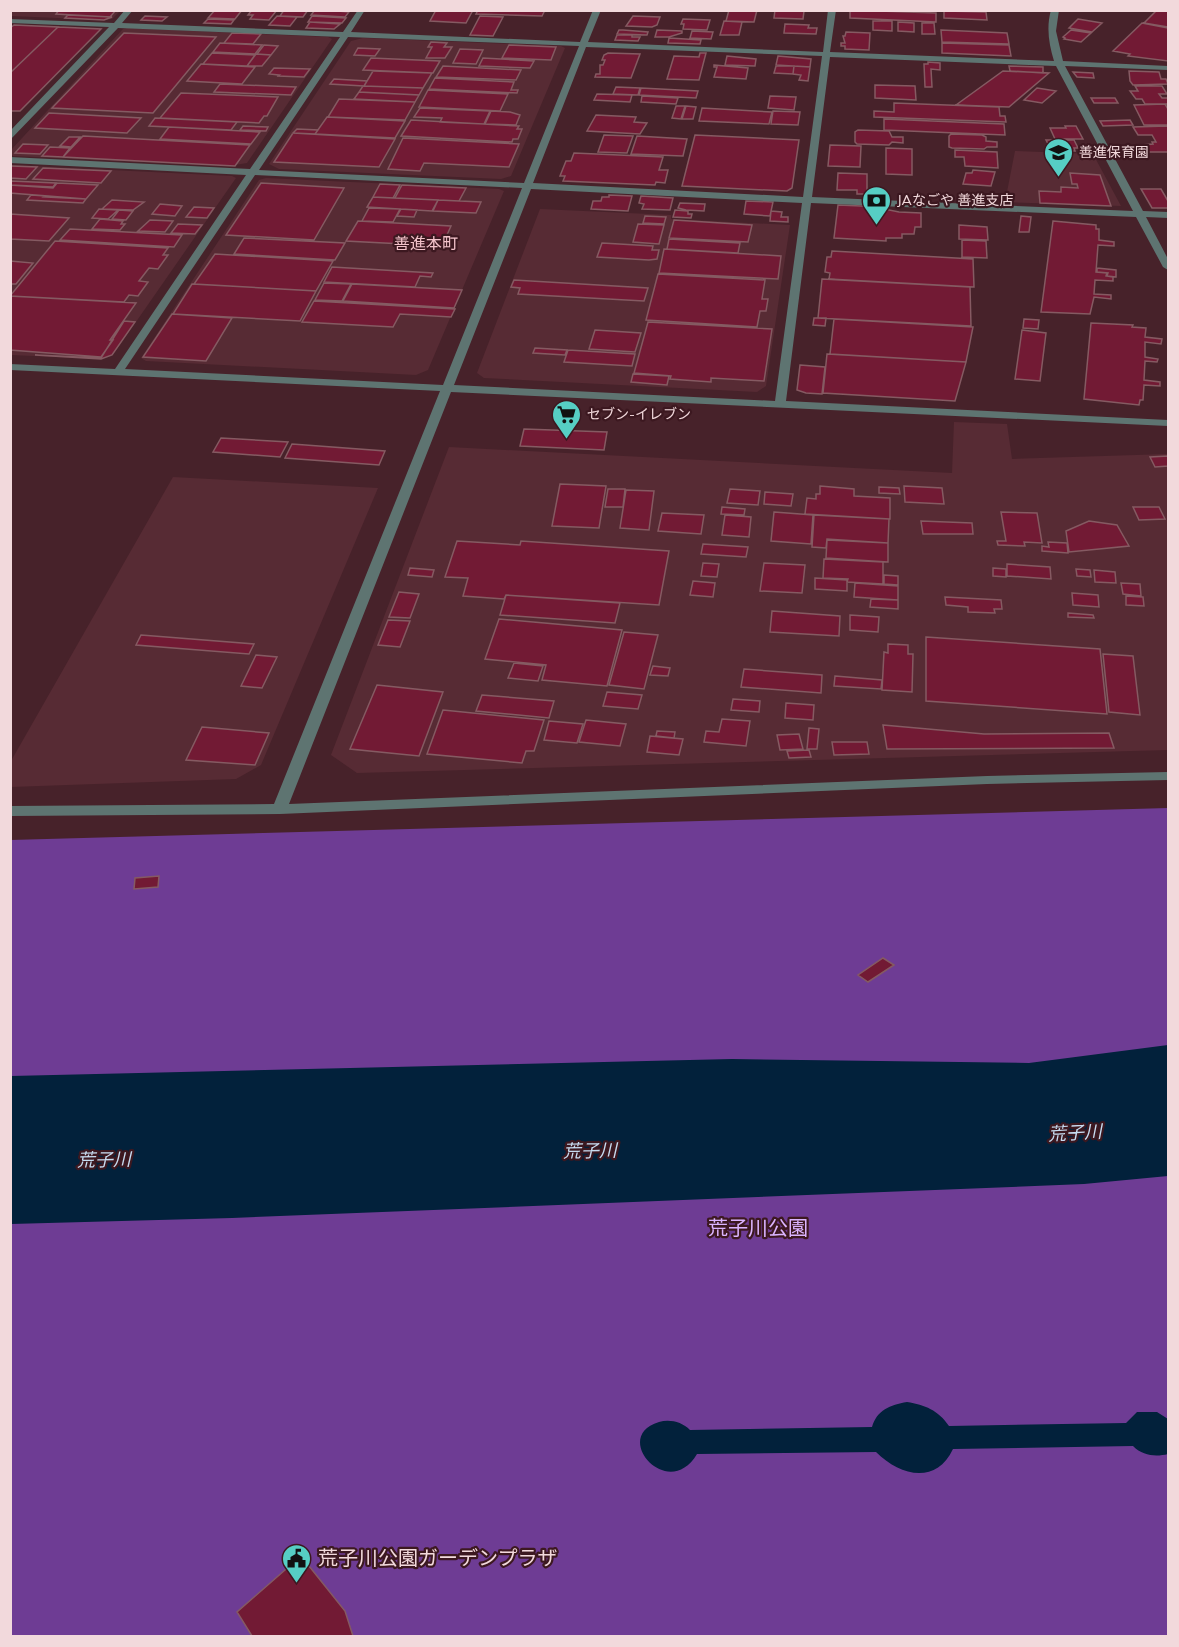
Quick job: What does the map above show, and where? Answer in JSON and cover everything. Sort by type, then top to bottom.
[{"type":"street","points":[[10,137],[130,10]]},
{"type":"street","points":[[118,372],[362,10]]},
{"type":"street","points":[[280,809],[597,10]]},
{"type":"street","points":[[780,404],[832,10]]},
{"type":"street","points":[[1054,10],[1050,23],[1051,37],[1059,63],[1168,267]]},
{"type":"street","points":[[10,21],[1168,68]]},
{"type":"street","points":[[10,160],[807,200],[1168,215]]},
{"type":"street","points":[[10,367],[1168,423]]},
{"type":"street","points":[[10,811],[280,809],[987,780],[1168,776]]},
{"type":"shaded area","points":[[11,11],[120,11],[112,19],[104,20],[11,16]]},
{"type":"shaded area","points":[[123,29],[332,39],[247,163],[229,166],[13,156],[11,150]]},
{"type":"shaded area","points":[[363,38],[565,48],[511,176],[501,179],[279,169],[269,164],[351,41]]},
{"type":"shaded area","name":"善進保育園","points":[[1015,151],[1093,154],[1121,206],[1005,202]]},
{"type":"shaded area","points":[[11,165],[236,178],[113,355],[101,359],[11,355]]},
{"type":"shaded area","points":[[266,178],[504,191],[428,370],[416,375],[146,361],[141,358],[259,180]]},
{"type":"shaded area","points":[[540,209],[671,215],[671,219],[790,225],[766,386],[757,392],[484,378],[477,373]]},
{"type":"shaded area","points":[[954,422],[1007,424],[1012,459],[1168,454],[1168,750],[357,773],[331,755],[449,447],[952,473]]},
{"type":"shaded area","points":[[173,477],[378,488],[261,765],[236,779],[11,787],[11,761]]},
{"type":"green space","name":"荒子川公園","points":[[1168,808],[1168,1636],[11,1636],[10,840]]},
{"type":"water","name":"荒子川","points":[[1168,1045],[1168,1176],[1084,1184],[232,1218],[11,1224],[11,1076],[732,1059],[1029,1063]]},
{"type":"water","points":[[907,1402],[931,1409],[949,1426],[1126,1423],[1137,1412],[1157,1412],[1168,1419],[1168,1454],[1150,1455],[1133,1446],[953,1449],[937,1468],[917,1473],[896,1467],[876,1452],[697,1454],[685,1467],[672,1472],[659,1469],[649,1462],[642,1451],[640,1440],[645,1429],[663,1421],[680,1423],[690,1430],[872,1427],[877,1416],[885,1409]]},
{"type":"building","points":[[59,10],[116,10],[110,17],[56,14]]},
{"type":"building","points":[[215,10],[242,10],[235,19],[208,18]]},
{"type":"building","points":[[252,10],[277,10],[269,20],[250,19],[253,15],[248,15]]},
{"type":"building","points":[[284,10],[308,10],[303,17],[280,16]]},
{"type":"building","points":[[315,10],[349,12],[345,17],[311,15]]},
{"type":"building","points":[[436,10],[473,10],[466,23],[430,21]]},
{"type":"building","points":[[478,10],[545,10],[542,16],[476,14]]},
{"type":"building","points":[[729,10],[757,10],[754,22],[726,21]]},
{"type":"building","points":[[775,10],[804,11],[803,19],[774,18]]},
{"type":"building","points":[[850,10],[936,13],[936,22],[850,18]]},
{"type":"building","points":[[1157,10],[1168,10],[1168,27],[1144,23]]},
{"type":"building","points":[[944,11],[986,12],[987,20],[944,18]]},
{"type":"building","points":[[68,15],[112,17],[104,20],[65,18]]},
{"type":"building","points":[[145,16],[167,17],[162,21],[141,20]]},
{"type":"building","points":[[277,16],[297,17],[290,26],[269,25]]},
{"type":"building","points":[[312,16],[346,18],[342,23],[308,22]]},
{"type":"building","points":[[480,16],[503,17],[493,36],[470,35]]},
{"type":"building","points":[[633,16],[660,17],[657,25],[652,27],[626,26]]},
{"type":"building","points":[[208,19],[234,20],[231,24],[204,23]]},
{"type":"building","points":[[683,19],[710,20],[707,30],[683,29],[684,24],[681,24]]},
{"type":"building","points":[[1078,19],[1102,23],[1092,32],[1069,28]]},
{"type":"building","points":[[724,21],[742,22],[739,35],[720,35]]},
{"type":"building","points":[[873,21],[892,21],[892,31],[873,30]]},
{"type":"building","points":[[310,22],[340,24],[334,29],[306,28]]},
{"type":"building","points":[[898,22],[914,23],[914,32],[898,31]]},
{"type":"building","points":[[922,23],[934,23],[935,34],[922,34]]},
{"type":"building","points":[[1142,23],[1168,28],[1168,61],[1128,56],[1130,54],[1113,51]]},
{"type":"building","points":[[785,24],[809,25],[808,28],[817,28],[816,34],[784,33]]},
{"type":"building","points":[[14,25],[58,27],[10,73],[10,28]]},
{"type":"building","points":[[58,27],[101,29],[20,111],[10,111],[10,73]]},
{"type":"building","points":[[619,30],[648,32],[647,35],[617,34]]},
{"type":"building","points":[[657,30],[682,31],[682,33],[669,37],[655,37]]},
{"type":"building","points":[[941,30],[1007,33],[1009,44],[942,42]]},
{"type":"building","points":[[1071,30],[1091,33],[1081,42],[1064,39],[1063,37]]},
{"type":"building","points":[[692,31],[713,32],[711,39],[690,38]]},
{"type":"building","points":[[846,32],[870,33],[869,50],[845,49],[845,46],[841,46],[841,43],[845,43],[843,36]]},
{"type":"building","points":[[124,33],[216,37],[153,113],[52,108]]},
{"type":"building","points":[[232,33],[261,34],[253,44],[224,43]]},
{"type":"building","points":[[617,35],[640,37],[638,41],[615,40]]},
{"type":"building","points":[[669,38],[701,40],[700,44],[668,43]]},
{"type":"building","points":[[431,42],[447,43],[444,47],[452,47],[445,58],[426,58],[432,47],[428,47]]},
{"type":"building","points":[[220,43],[262,45],[255,54],[213,52]]},
{"type":"building","points":[[942,43],[1009,45],[1011,56],[942,53]]},
{"type":"building","points":[[264,45],[278,46],[271,55],[257,54]]},
{"type":"building","points":[[509,45],[556,47],[551,60],[502,58]]},
{"type":"building","points":[[358,48],[380,49],[375,56],[354,55]]},
{"type":"building","points":[[460,49],[483,50],[476,64],[453,63]]},
{"type":"building","points":[[212,53],[255,55],[247,66],[203,64]]},
{"type":"building","points":[[608,53],[640,54],[631,78],[595,77],[596,74],[600,74],[600,65],[603,65],[604,55]]},
{"type":"building","points":[[700,53],[706,53],[699,80],[667,79],[674,56],[699,57]]},
{"type":"building","points":[[256,54],[271,55],[262,66],[247,66]]},
{"type":"building","points":[[727,56],[756,59],[755,66],[725,65]]},
{"type":"building","points":[[778,56],[811,59],[810,67],[776,65]]},
{"type":"building","points":[[371,58],[440,61],[433,73],[363,70]]},
{"type":"building","points":[[483,58],[534,61],[530,68],[479,66]]},
{"type":"building","points":[[940,63],[940,70],[931,69],[932,87],[925,87],[924,64]]},
{"type":"building","points":[[201,64],[255,67],[242,84],[187,81]]},
{"type":"building","points":[[714,65],[748,68],[746,79],[714,77],[717,67]]},
{"type":"building","points":[[443,66],[521,70],[516,80],[436,77]]},
{"type":"building","points":[[776,66],[794,66],[793,74],[774,73]]},
{"type":"building","points":[[794,66],[810,67],[808,81],[799,80],[801,75],[793,74]]},
{"type":"building","points":[[1009,66],[1043,67],[1043,73],[1010,71]]},
{"type":"building","points":[[274,68],[310,69],[304,77],[269,74]]},
{"type":"building","points":[[373,71],[432,73],[423,88],[364,86]]},
{"type":"building","points":[[1003,71],[1049,73],[1009,107],[956,105]]},
{"type":"building","points":[[1129,71],[1159,72],[1161,79],[1166,79],[1168,84],[1133,85]]},
{"type":"building","points":[[1073,72],[1093,73],[1094,78],[1077,77]]},
{"type":"building","points":[[435,78],[514,82],[511,90],[518,90],[517,93],[429,89]]},
{"type":"building","points":[[334,79],[367,81],[364,86],[330,84]]},
{"type":"building","points":[[220,84],[296,87],[291,95],[214,92]]},
{"type":"building","points":[[875,85],[915,86],[916,100],[875,98]]},
{"type":"building","points":[[363,86],[423,88],[419,95],[359,92]]},
{"type":"building","points":[[1135,86],[1162,86],[1167,94],[1159,94],[1162,98],[1168,98],[1168,104],[1145,104],[1142,99],[1136,99],[1130,91],[1138,91]]},
{"type":"building","points":[[616,87],[640,88],[638,95],[613,94]]},
{"type":"building","points":[[641,88],[698,91],[696,98],[639,95]]},
{"type":"building","points":[[1037,88],[1056,91],[1042,103],[1024,100]]},
{"type":"building","points":[[428,90],[508,94],[500,111],[419,107]]},
{"type":"building","points":[[359,92],[419,95],[415,102],[354,99]]},
{"type":"building","points":[[181,93],[278,97],[267,116],[264,116],[259,123],[160,118]]},
{"type":"building","points":[[597,94],[632,95],[630,102],[594,100]]},
{"type":"building","points":[[642,96],[678,98],[676,104],[641,102]]},
{"type":"building","points":[[770,96],[796,97],[794,110],[768,108]]},
{"type":"building","points":[[1091,98],[1115,98],[1118,103],[1094,103]]},
{"type":"building","points":[[339,99],[415,102],[405,120],[328,117]]},
{"type":"building","points":[[894,103],[999,107],[1000,116],[1005,116],[1006,122],[874,117],[874,111],[894,112]]},
{"type":"building","points":[[1165,104],[1168,109],[1168,125],[1144,125],[1134,105]]},
{"type":"building","points":[[676,106],[685,106],[681,119],[672,118]]},
{"type":"building","points":[[686,106],[696,107],[693,119],[682,119]]},
{"type":"building","points":[[420,108],[490,111],[484,124],[440,122],[442,118],[414,117]]},
{"type":"building","points":[[702,108],[772,112],[769,124],[699,121]]},
{"type":"building","points":[[491,111],[520,115],[516,125],[485,124]]},
{"type":"building","points":[[773,111],[800,112],[798,125],[771,124]]},
{"type":"building","points":[[49,113],[141,118],[127,133],[35,128]]},
{"type":"building","points":[[596,115],[636,117],[634,122],[647,123],[640,134],[587,131]]},
{"type":"building","points":[[327,117],[405,121],[395,138],[315,134]]},
{"type":"building","points":[[155,118],[237,122],[231,130],[149,126]]},
{"type":"building","points":[[884,119],[1004,124],[1005,135],[884,130]]},
{"type":"building","points":[[411,120],[519,126],[517,129],[522,129],[518,139],[513,139],[512,142],[401,136]]},
{"type":"building","points":[[1130,120],[1133,125],[1103,126],[1100,121]]},
{"type":"building","points":[[243,126],[268,127],[266,131],[240,130]]},
{"type":"building","points":[[1065,126],[1076,126],[1083,139],[1055,139],[1050,128],[1066,128]]},
{"type":"building","points":[[1168,126],[1168,152],[1146,152],[1142,145],[1156,142],[1152,135],[1138,135],[1133,127]]},
{"type":"building","points":[[169,127],[260,132],[251,144],[160,139]]},
{"type":"building","points":[[297,129],[318,130],[315,134],[293,133]]},
{"type":"building","points":[[858,130],[889,131],[892,137],[903,137],[903,143],[857,144],[855,132]]},
{"type":"building","points":[[293,133],[395,139],[379,167],[274,162]]},
{"type":"building","points":[[951,134],[982,135],[986,137],[986,141],[997,142],[997,147],[952,148],[949,147]]},
{"type":"building","points":[[604,135],[633,136],[627,153],[598,152]]},
{"type":"building","points":[[695,135],[799,140],[792,188],[787,191],[682,186]]},
{"type":"building","points":[[83,136],[250,145],[235,166],[63,157]]},
{"type":"building","points":[[637,136],[687,139],[683,156],[631,154]]},
{"type":"building","points":[[69,137],[80,137],[71,147],[60,146]]},
{"type":"building","points":[[403,138],[519,144],[509,167],[424,163],[420,171],[388,169]]},
{"type":"building","points":[[1046,140],[1074,140],[1078,148],[1074,148],[1075,151],[1052,151]]},
{"type":"building","points":[[23,144],[48,145],[40,154],[15,153]]},
{"type":"building","points":[[830,145],[861,146],[860,167],[828,166]]},
{"type":"building","points":[[50,147],[70,148],[63,157],[42,156]]},
{"type":"building","points":[[886,148],[912,149],[912,175],[886,174]]},
{"type":"building","points":[[955,150],[997,152],[998,168],[965,166],[964,157],[955,157]]},
{"type":"building","points":[[574,153],[663,157],[659,170],[668,170],[665,183],[656,182],[655,185],[563,181],[565,176],[560,176],[566,161],[571,161]]},
{"type":"building","points":[[10,166],[37,167],[26,179],[10,178]]},
{"type":"building","points":[[43,168],[111,171],[101,183],[33,179]]},
{"type":"building","points":[[973,170],[995,172],[991,186],[963,184],[966,173],[972,173]]},
{"type":"building","points":[[838,173],[867,174],[867,194],[857,194],[857,190],[837,190]]},
{"type":"building","points":[[1070,173],[1100,175],[1111,206],[1040,203],[1039,191],[1061,192],[1061,187],[1078,188],[1077,184],[1072,184]]},
{"type":"building","points":[[10,181],[56,183],[53,187],[10,185]]},
{"type":"building","points":[[57,183],[98,185],[86,199],[10,193],[10,185],[53,188]]},
{"type":"building","points":[[261,183],[344,188],[314,240],[226,235]]},
{"type":"building","points":[[380,184],[400,185],[393,198],[373,197]]},
{"type":"building","points":[[402,185],[466,188],[459,201],[395,198]]},
{"type":"building","points":[[1141,189],[1161,189],[1168,201],[1168,208],[1152,208]]},
{"type":"building","points":[[31,195],[86,199],[83,203],[27,200]]},
{"type":"building","points":[[609,195],[632,196],[628,211],[591,209],[593,201],[601,201],[602,197],[609,197]]},
{"type":"building","points":[[641,196],[673,198],[670,210],[642,209],[644,204],[639,203]]},
{"type":"building","points":[[373,197],[438,200],[432,211],[367,207]]},
{"type":"building","points":[[112,200],[144,202],[133,210],[102,209]]},
{"type":"building","points":[[438,200],[481,202],[476,213],[433,211]]},
{"type":"building","points":[[746,201],[773,202],[770,216],[744,214]]},
{"type":"building","points":[[680,203],[705,204],[704,211],[678,208]]},
{"type":"building","points":[[160,204],[182,206],[175,216],[152,214]]},
{"type":"building","points":[[838,205],[884,207],[884,209],[899,212],[921,213],[921,227],[915,227],[914,234],[902,234],[902,238],[886,238],[886,241],[834,238]]},
{"type":"building","points":[[194,207],[214,208],[207,218],[186,217]]},
{"type":"building","points":[[369,208],[400,209],[393,222],[362,221]]},
{"type":"building","points":[[99,209],[118,210],[108,219],[92,218]]},
{"type":"building","points":[[401,209],[417,210],[414,217],[397,216]]},
{"type":"building","points":[[119,210],[133,211],[126,220],[112,219]]},
{"type":"building","points":[[675,210],[688,211],[688,214],[692,214],[691,218],[673,217]]},
{"type":"building","points":[[771,211],[782,212],[781,217],[788,217],[788,222],[770,221]]},
{"type":"building","points":[[10,214],[69,218],[49,241],[10,239]]},
{"type":"building","points":[[645,216],[666,217],[664,224],[643,223]]},
{"type":"building","points":[[1021,216],[1031,217],[1029,232],[1019,232]]},
{"type":"building","points":[[100,219],[123,221],[121,224],[125,224],[120,230],[92,229]]},
{"type":"building","points":[[150,220],[173,221],[165,232],[138,231]]},
{"type":"building","points":[[674,220],[752,225],[748,242],[669,238]]},
{"type":"building","points":[[358,221],[451,226],[442,246],[346,241]]},
{"type":"building","points":[[1053,221],[1096,225],[1096,229],[1099,229],[1099,240],[1114,242],[1114,246],[1098,245],[1096,272],[1107,273],[1106,276],[1113,277],[1113,281],[1095,280],[1094,294],[1111,295],[1111,299],[1094,297],[1090,314],[1041,312]]},
{"type":"building","points":[[178,224],[202,225],[195,234],[171,233]]},
{"type":"building","points":[[638,224],[664,225],[659,244],[633,242]]},
{"type":"building","points":[[959,225],[987,227],[988,240],[959,239]]},
{"type":"building","points":[[70,229],[182,235],[174,247],[60,240]]},
{"type":"building","points":[[244,238],[345,243],[335,260],[234,254]]},
{"type":"building","points":[[669,239],[740,243],[738,253],[667,249]]},
{"type":"building","points":[[962,240],[986,241],[987,258],[962,257]]},
{"type":"building","points":[[55,241],[168,248],[163,255],[168,255],[158,269],[149,268],[139,281],[148,282],[138,296],[129,295],[124,302],[10,296]]},
{"type":"building","points":[[602,243],[653,246],[652,250],[659,250],[657,259],[649,260],[597,257]]},
{"type":"building","points":[[664,249],[781,256],[778,279],[659,273]]},
{"type":"building","points":[[832,251],[973,259],[974,287],[829,279],[830,273],[825,272],[827,257],[831,257]]},
{"type":"building","points":[[215,254],[333,261],[316,291],[194,284]]},
{"type":"building","points":[[10,261],[33,263],[16,284],[10,284]]},
{"type":"building","points":[[332,267],[433,273],[431,277],[420,276],[415,287],[324,282]]},
{"type":"building","points":[[1097,268],[1116,270],[1116,277],[1107,276],[1108,273],[1097,272]]},
{"type":"building","points":[[658,274],[765,280],[762,299],[768,299],[766,311],[760,311],[757,327],[646,320]]},
{"type":"building","points":[[822,279],[970,287],[971,326],[818,318]]},
{"type":"building","points":[[514,280],[648,288],[644,301],[518,294],[520,288],[511,287]]},
{"type":"building","points":[[324,283],[351,284],[342,301],[315,300]]},
{"type":"building","points":[[192,284],[316,291],[300,321],[173,314]]},
{"type":"building","points":[[352,284],[462,290],[454,308],[343,301]]},
{"type":"building","points":[[10,296],[136,303],[101,357],[10,350]]},
{"type":"building","points":[[314,301],[455,309],[451,317],[400,314],[393,327],[302,322]]},
{"type":"building","points":[[172,314],[232,318],[206,361],[143,357]]},
{"type":"building","points":[[814,318],[826,318],[825,326],[813,325]]},
{"type":"building","points":[[834,319],[973,327],[966,362],[830,354]]},
{"type":"building","points":[[1024,319],[1039,320],[1038,329],[1023,328]]},
{"type":"building","points":[[124,321],[135,322],[112,355],[101,359],[35,355],[101,358]]},
{"type":"building","points":[[648,322],[772,329],[764,381],[711,378],[711,382],[634,373]]},
{"type":"building","points":[[1091,323],[1133,325],[1132,327],[1146,328],[1145,337],[1162,339],[1161,344],[1145,342],[1145,357],[1158,359],[1157,362],[1145,361],[1144,380],[1160,382],[1160,386],[1144,385],[1143,400],[1140,400],[1139,405],[1084,399]]},
{"type":"building","points":[[595,330],[641,333],[635,352],[589,349]]},
{"type":"building","points":[[1022,330],[1046,333],[1040,381],[1015,379]]},
{"type":"building","points":[[535,348],[567,350],[565,355],[533,353]]},
{"type":"building","points":[[568,350],[635,354],[632,366],[564,362]]},
{"type":"building","points":[[827,354],[966,362],[955,401],[823,393]]},
{"type":"building","points":[[800,365],[825,367],[822,394],[797,390]]},
{"type":"building","points":[[633,374],[669,376],[667,385],[631,382]]},
{"type":"building","points":[[524,429],[607,432],[604,450],[520,446]]},
{"type":"building","points":[[221,438],[288,442],[280,457],[213,452]]},
{"type":"building","points":[[292,444],[385,451],[379,465],[285,458]]},
{"type":"building","points":[[1168,456],[1168,466],[1155,467],[1150,457]]},
{"type":"building","points":[[560,484],[606,486],[599,528],[552,526]]},
{"type":"building","points":[[820,486],[854,489],[854,496],[890,498],[890,519],[805,514],[807,498],[816,499],[816,494],[820,494]]},
{"type":"building","points":[[904,486],[942,488],[944,504],[905,502]]},
{"type":"building","points":[[879,487],[899,488],[900,494],[879,493]]},
{"type":"building","points":[[608,489],[625,489],[623,507],[605,507]]},
{"type":"building","points":[[730,489],[760,491],[758,505],[727,503]]},
{"type":"building","points":[[626,490],[654,491],[649,530],[620,528]]},
{"type":"building","points":[[765,492],[793,494],[791,506],[764,504]]},
{"type":"building","points":[[722,507],[745,509],[744,515],[721,514]]},
{"type":"building","points":[[1133,507],[1159,507],[1165,519],[1139,520]]},
{"type":"building","points":[[774,512],[813,515],[811,544],[771,541]]},
{"type":"building","points":[[1001,512],[1037,513],[1042,543],[1024,542],[1025,546],[998,545],[997,541],[1006,541]]},
{"type":"building","points":[[662,513],[704,515],[701,534],[658,531]]},
{"type":"building","points":[[725,515],[751,517],[749,537],[722,535]]},
{"type":"building","points":[[814,515],[889,519],[888,543],[827,539],[826,548],[812,547]]},
{"type":"building","points":[[921,521],[972,523],[973,534],[923,534]]},
{"type":"building","points":[[1089,521],[1117,525],[1129,546],[1069,552],[1066,531]]},
{"type":"building","points":[[827,540],[888,543],[888,562],[826,558]]},
{"type":"building","points":[[457,541],[520,545],[521,541],[669,551],[659,605],[506,595],[504,599],[463,596],[468,578],[445,577]]},
{"type":"building","points":[[1048,542],[1067,543],[1068,553],[1042,551],[1042,546],[1049,547]]},
{"type":"building","points":[[703,544],[748,547],[746,557],[701,554]]},
{"type":"building","points":[[824,559],[883,562],[883,584],[823,578]]},
{"type":"building","points":[[703,563],[719,564],[717,577],[701,576]]},
{"type":"building","points":[[764,563],[805,565],[802,593],[760,591]]},
{"type":"building","points":[[1007,564],[1050,567],[1051,579],[1007,576]]},
{"type":"building","points":[[410,568],[434,570],[432,577],[408,575]]},
{"type":"building","points":[[993,568],[1006,569],[1006,577],[993,576]]},
{"type":"building","points":[[1076,569],[1090,570],[1091,577],[1077,576]]},
{"type":"building","points":[[1094,570],[1115,572],[1116,583],[1095,582]]},
{"type":"building","points":[[884,575],[898,576],[898,585],[884,584]]},
{"type":"building","points":[[815,578],[847,580],[847,591],[815,589]]},
{"type":"building","points":[[693,581],[715,583],[713,597],[690,595]]},
{"type":"building","points":[[855,583],[898,586],[898,600],[854,597]]},
{"type":"building","points":[[1121,583],[1140,584],[1141,596],[1123,594]]},
{"type":"building","points":[[399,592],[419,594],[410,618],[389,617]]},
{"type":"building","points":[[1072,593],[1098,595],[1099,607],[1073,605]]},
{"type":"building","points":[[506,595],[620,603],[615,623],[500,615]]},
{"type":"building","points":[[1126,596],[1143,597],[1144,606],[1126,605]]},
{"type":"building","points":[[945,597],[1001,600],[1002,609],[994,609],[995,613],[968,612],[968,607],[946,605]]},
{"type":"building","points":[[871,599],[898,600],[898,609],[870,607]]},
{"type":"building","points":[[772,611],[840,616],[839,636],[770,632]]},
{"type":"building","points":[[1068,613],[1093,615],[1094,618],[1068,617]]},
{"type":"building","points":[[850,615],[879,617],[878,632],[850,630]]},
{"type":"building","points":[[499,619],[622,630],[607,686],[542,680],[546,665],[485,659]]},
{"type":"building","points":[[388,620],[410,621],[400,647],[378,645]]},
{"type":"building","points":[[624,632],[658,635],[644,689],[609,685]]},
{"type":"building","points":[[141,635],[254,644],[249,654],[136,645]]},
{"type":"building","points":[[926,637],[1100,649],[1107,714],[926,701]]},
{"type":"building","points":[[888,644],[908,645],[908,654],[913,654],[912,692],[882,690],[884,652],[888,653]]},
{"type":"building","points":[[1103,654],[1133,656],[1140,715],[1109,712]]},
{"type":"building","points":[[256,655],[277,657],[262,688],[241,686]]},
{"type":"building","points":[[514,663],[543,666],[538,681],[508,678]]},
{"type":"building","points":[[653,666],[670,668],[668,676],[650,675]]},
{"type":"building","points":[[744,669],[822,675],[821,693],[741,687]]},
{"type":"building","points":[[835,676],[882,680],[881,689],[834,686]]},
{"type":"building","points":[[377,685],[443,692],[419,756],[350,749]]},
{"type":"building","points":[[607,692],[642,695],[638,709],[603,706]]},
{"type":"building","points":[[482,695],[554,701],[549,718],[476,711]]},
{"type":"building","points":[[733,699],[760,701],[759,712],[731,710]]},
{"type":"building","points":[[786,703],[814,705],[813,720],[785,718]]},
{"type":"building","points":[[443,710],[544,720],[534,751],[526,751],[522,763],[427,754]]},
{"type":"building","points":[[722,719],[750,721],[746,746],[704,742],[706,731],[719,732]]},
{"type":"building","points":[[586,720],[626,724],[620,746],[579,742]]},
{"type":"building","points":[[549,721],[583,724],[577,743],[544,740]]},
{"type":"building","points":[[883,725],[984,734],[1109,733],[1114,748],[887,749]]},
{"type":"building","points":[[202,727],[269,733],[255,765],[186,760]]},
{"type":"building","points":[[809,728],[819,729],[817,749],[807,749]]},
{"type":"building","points":[[657,731],[675,732],[674,738],[656,736]]},
{"type":"building","points":[[799,734],[803,749],[780,750],[777,735]]},
{"type":"building","points":[[650,736],[683,739],[679,755],[647,752]]},
{"type":"building","points":[[832,742],[867,742],[869,754],[834,755]]},
{"type":"building","points":[[809,750],[811,757],[789,758],[787,751]]},
{"type":"building","points":[[159,876],[158,887],[134,889],[135,878]]},
{"type":"building","points":[[883,958],[894,965],[868,982],[858,975]]},
{"type":"building","name":"荒子川公園ガーデンプラザ","points":[[301,1556],[345,1611],[353,1636],[252,1636],[237,1612]]},
{"type":"place","name":"善進保育園","points":[[1058,178]]},
{"type":"place","name":"JAなごや 善進支店","points":[[876,226]]},
{"type":"place","name":"セブン-イレブン","points":[[566,440]]},
{"type":"place","name":"荒子川公園ガーデンプラザ","points":[[297,1584]]},
{"type":"district","name":"善進本町","points":[[426,243]]}]
